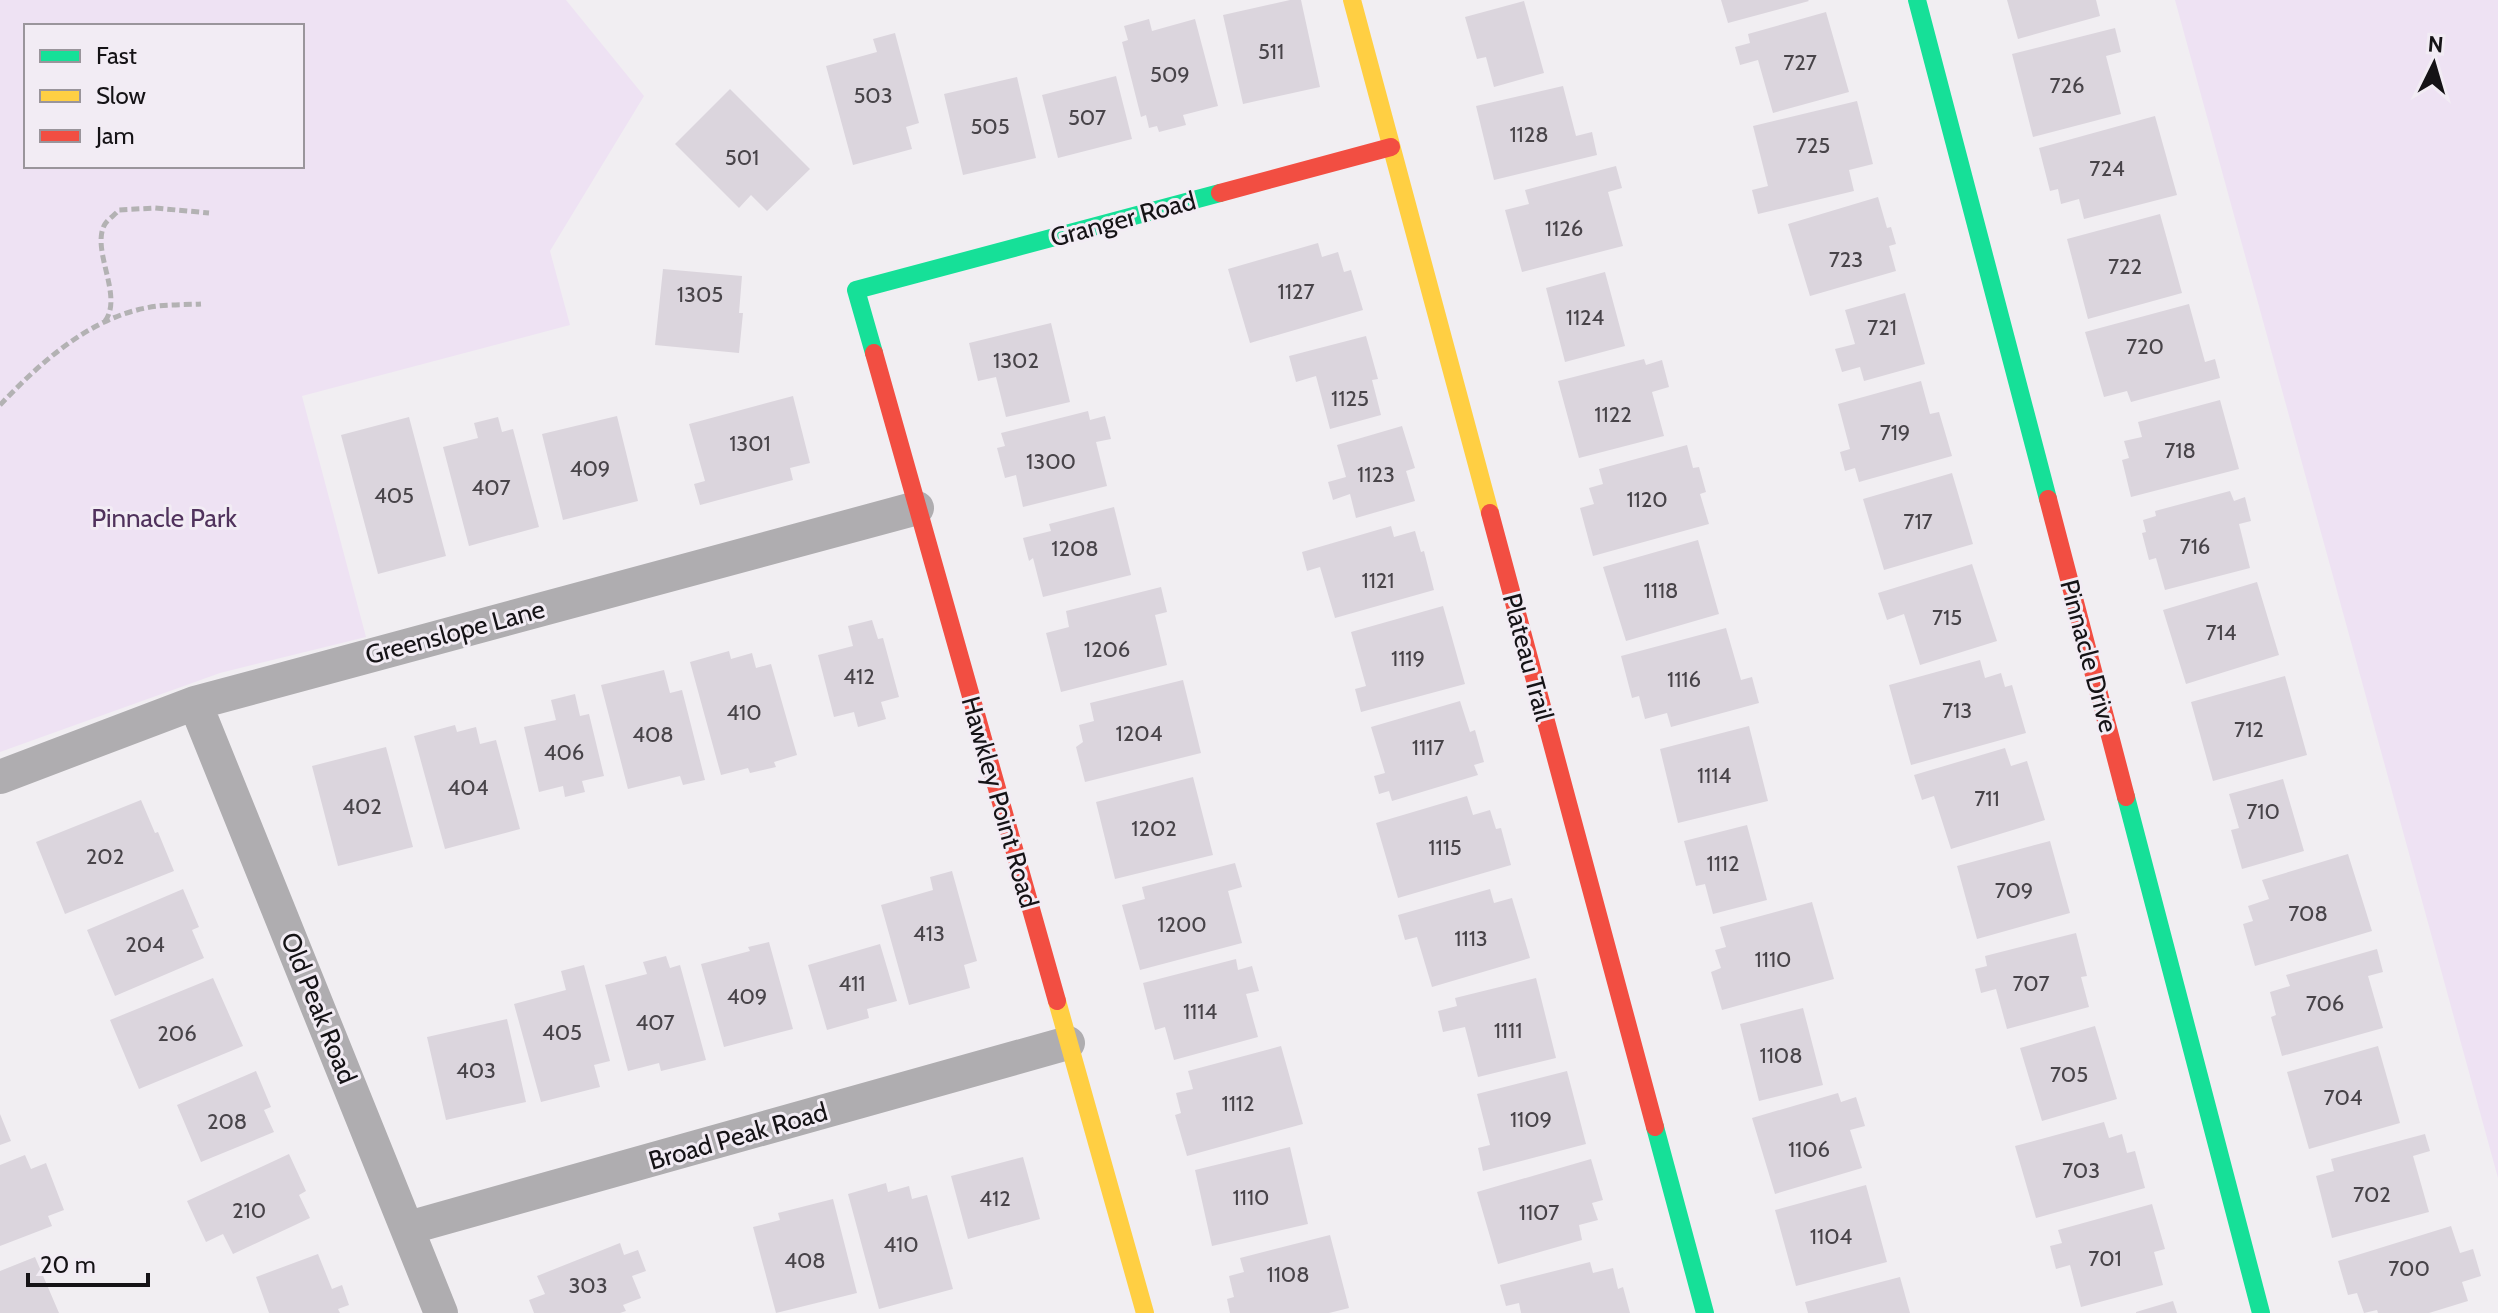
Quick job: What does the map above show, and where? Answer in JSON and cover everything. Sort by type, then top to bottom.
[{"type":"street","name":"Plateau Trail","points":[[1352,0],[1705,1313]]},
{"type":"street","name":"Pinnacle Drive","points":[[1917,0],[2261,1313]]},
{"type":"street","name":"Granger Road","points":[[856,290],[1391,147]]},
{"type":"street","name":"Hawkley Point Road","points":[[856,290],[1145,1313]]},
{"type":"street","name":"Greenslope Lane","points":[[0,777],[195,703],[917,508]]},
{"type":"street","name":"Old Peak Road","points":[[195,703],[441,1313]]},
{"type":"street","name":"Broad Peak Road","points":[[408,1228],[1068,1043]]},
{"type":"path","points":[[0,405],[37,366],[110,314],[102,243],[104,226],[119,210],[155,208],[209,213]]},
{"type":"path","points":[[104,321],[146,308],[201,304]]},
{"type":"green space","name":"Pinnacle Park","points":[[0,0],[566,0],[644,96],[550,251],[570,325],[302,396],[366,637],[220,673],[0,752]]},
{"type":"green space","points":[[2175,0],[2498,0],[2498,1178]]},
{"type":"building","points":[[1301,0],[1320,87],[1243,104],[1223,15]]},
{"type":"building","points":[[1721,0],[1808,0],[1809,1],[1728,23]]},
{"type":"building","points":[[2007,0],[2096,0],[2100,16],[2018,39]]},
{"type":"building","points":[[1524,1],[1544,73],[1494,87],[1486,57],[1477,59],[1465,17]]},
{"type":"building","points":[[1826,12],[1849,92],[1773,113],[1758,60],[1740,65],[1735,47],[1750,43],[1748,34]]},
{"type":"building","points":[[1149,19],[1152,31],[1195,19],[1218,106],[1183,115],[1186,125],[1159,132],[1157,126],[1149,128],[1146,115],[1141,117],[1122,42],[1128,40],[1124,26]]},
{"type":"building","points":[[2115,28],[2121,52],[2106,56],[2121,114],[2033,137],[2012,54]]},
{"type":"building","points":[[895,33],[919,123],[906,127],[912,149],[853,165],[826,66],[877,52],[873,39]]},
{"type":"building","points":[[1116,76],[1132,139],[1058,158],[1042,95]]},
{"type":"building","points":[[1017,77],[1036,158],[963,175],[944,94]]},
{"type":"building","points":[[1563,86],[1576,136],[1592,132],[1597,155],[1494,180],[1476,106]]},
{"type":"building","points":[[730,89],[810,169],[767,211],[751,195],[739,208],[675,144]]},
{"type":"building","points":[[1857,101],[1873,164],[1849,170],[1854,191],[1758,214],[1752,190],[1768,186],[1753,126]]},
{"type":"building","points":[[2155,116],[2177,195],[2084,219],[2079,199],[2061,204],[2058,189],[2050,191],[2039,148]]},
{"type":"building","points":[[1616,166],[1622,188],[1608,192],[1623,246],[1522,272],[1505,210],[1529,204],[1525,190]]},
{"type":"building","points":[[1878,197],[1887,228],[1891,227],[1896,244],[1889,246],[1896,271],[1810,296],[1788,224]]},
{"type":"building","points":[[2160,214],[2182,293],[2088,319],[2067,239]]},
{"type":"building","points":[[1318,243],[1322,257],[1338,252],[1344,272],[1351,270],[1363,310],[1250,343],[1228,269]]},
{"type":"building","points":[[663,269],[742,276],[739,313],[743,313],[739,353],[655,345]]},
{"type":"building","points":[[1605,272],[1625,346],[1565,362],[1546,288]]},
{"type":"building","points":[[1905,293],[1925,364],[1864,381],[1860,367],[1842,372],[1835,349],[1855,344],[1845,310]]},
{"type":"building","points":[[2189,304],[2205,362],[2215,359],[2220,378],[2131,402],[2127,391],[2104,397],[2085,332]]},
{"type":"building","points":[[1051,323],[1070,402],[1006,417],[996,377],[978,381],[969,343]]},
{"type":"building","points":[[1366,336],[1378,379],[1372,380],[1381,415],[1330,429],[1316,376],[1296,382],[1289,356]]},
{"type":"building","points":[[1644,359],[1646,365],[1662,360],[1669,387],[1652,392],[1664,436],[1579,458],[1558,381]]},
{"type":"building","points":[[1921,381],[1930,414],[1939,412],[1952,456],[1859,482],[1855,468],[1845,471],[1840,452],[1850,449],[1838,404]]},
{"type":"building","points":[[793,396],[810,463],[790,468],[793,480],[700,505],[694,484],[705,481],[689,424]]},
{"type":"building","points":[[2220,400],[2239,469],[2131,497],[2122,460],[2129,458],[2124,441],[2142,437],[2138,422]]},
{"type":"building","points":[[1088,411],[1090,420],[1105,416],[1111,439],[1096,442],[1107,486],[1023,507],[1016,475],[1005,478],[997,448],[1005,446],[1001,433]]},
{"type":"building","points":[[617,416],[638,501],[563,520],[542,434]]},
{"type":"building","points":[[409,417],[446,556],[378,574],[341,435]]},
{"type":"building","points":[[498,417],[502,432],[513,429],[539,527],[469,546],[443,447],[478,438],[474,423]]},
{"type":"building","points":[[1402,426],[1415,468],[1406,471],[1415,501],[1356,518],[1350,494],[1333,500],[1328,482],[1346,477],[1337,445]]},
{"type":"building","points":[[1687,445],[1693,468],[1699,467],[1706,492],[1700,494],[1709,524],[1593,556],[1580,508],[1594,504],[1589,488],[1603,484],[1599,469]]},
{"type":"building","points":[[1952,473],[1973,544],[1884,570],[1863,499]]},
{"type":"building","points":[[2230,491],[2234,501],[2245,497],[2251,521],[2239,524],[2250,568],[2165,590],[2156,558],[2149,560],[2142,533],[2146,532],[2143,520],[2156,516],[2155,511]]},
{"type":"building","points":[[1114,507],[1131,575],[1043,597],[1033,558],[1029,561],[1023,538],[1051,531],[1049,524]]},
{"type":"building","points":[[1391,526],[1394,537],[1415,531],[1421,552],[1424,551],[1434,590],[1335,618],[1320,567],[1307,571],[1302,552]]},
{"type":"building","points":[[1698,540],[1719,614],[1626,641],[1603,567]]},
{"type":"building","points":[[1972,564],[1997,641],[1920,665],[1904,614],[1887,620],[1878,593]]},
{"type":"building","points":[[2257,582],[2279,655],[2186,684],[2163,610]]},
{"type":"building","points":[[1161,587],[1167,612],[1155,615],[1167,665],[1061,692],[1046,633],[1069,627],[1066,611]]},
{"type":"building","points":[[1443,606],[1465,684],[1361,712],[1355,689],[1366,686],[1351,632]]},
{"type":"building","points":[[872,620],[878,639],[883,638],[899,697],[881,702],[886,719],[858,727],[854,712],[834,717],[818,655],[853,646],[848,626]]},
{"type":"building","points":[[1726,628],[1741,680],[1752,677],[1759,703],[1671,727],[1667,713],[1645,719],[1639,696],[1632,698],[1621,656]]},
{"type":"building","points":[[729,651],[731,659],[752,653],[756,668],[771,664],[797,755],[774,762],[776,767],[750,773],[748,768],[721,775],[690,662]]},
{"type":"building","points":[[1980,660],[1985,678],[2001,673],[2005,687],[2012,685],[2026,733],[1911,765],[1889,685]]},
{"type":"building","points":[[664,670],[670,693],[682,690],[705,780],[683,785],[680,776],[628,789],[601,685]]},
{"type":"building","points":[[2285,676],[2307,755],[2213,781],[2191,702]]},
{"type":"building","points":[[1183,680],[1201,753],[1085,782],[1076,747],[1083,742],[1079,725],[1094,721],[1090,703]]},
{"type":"building","points":[[575,694],[580,716],[589,714],[604,776],[582,781],[585,792],[565,797],[563,786],[539,792],[524,727],[556,720],[551,700]]},
{"type":"building","points":[[1460,701],[1470,732],[1475,730],[1484,762],[1474,765],[1478,775],[1392,801],[1389,791],[1379,794],[1374,776],[1385,773],[1371,727]]},
{"type":"building","points":[[455,725],[457,732],[476,727],[480,744],[496,740],[520,829],[445,849],[414,736]]},
{"type":"building","points":[[1749,726],[1768,801],[1678,823],[1660,749]]},
{"type":"building","points":[[386,747],[413,847],[338,866],[312,766]]},
{"type":"building","points":[[2005,748],[2011,766],[2027,761],[2045,820],[1951,849],[1934,796],[1922,800],[1914,775]]},
{"type":"building","points":[[1193,777],[1213,855],[1115,879],[1096,802]]},
{"type":"building","points":[[2283,779],[2304,851],[2242,869],[2231,830],[2239,828],[2229,794]]},
{"type":"building","points":[[1467,796],[1473,815],[1490,810],[1496,829],[1501,828],[1511,865],[1398,898],[1376,823]]},
{"type":"building","points":[[141,800],[174,871],[65,914],[36,842]]},
{"type":"building","points":[[1747,825],[1767,900],[1713,914],[1705,884],[1696,886],[1684,841]]},
{"type":"building","points":[[2050,841],[2070,913],[1977,939],[1957,866]]},
{"type":"building","points":[[2348,854],[2372,931],[2255,966],[2243,924],[2253,921],[2248,906],[2269,899],[2262,880]]},
{"type":"building","points":[[1235,863],[1242,887],[1228,891],[1242,943],[1140,970],[1122,905],[1145,899],[1142,887]]},
{"type":"building","points":[[952,871],[977,961],[964,965],[970,988],[909,1005],[881,905],[933,890],[930,877]]},
{"type":"building","points":[[183,889],[199,927],[192,930],[204,958],[115,996],[87,930]]},
{"type":"building","points":[[1490,889],[1494,903],[1512,898],[1530,958],[1432,987],[1417,937],[1405,940],[1398,915]]},
{"type":"building","points":[[1812,902],[1834,979],[1722,1010],[1711,972],[1721,968],[1715,950],[1726,947],[1720,927]]},
{"type":"building","points":[[2076,933],[2087,976],[2081,977],[2089,1007],[2007,1029],[1996,989],[1981,993],[1975,969],[1987,966],[1985,956]]},
{"type":"building","points":[[769,942],[793,1029],[724,1047],[701,964],[750,951],[748,947]]},
{"type":"building","points":[[880,944],[897,1001],[867,1009],[869,1018],[827,1030],[808,965]]},
{"type":"building","points":[[2377,949],[2383,972],[2368,976],[2383,1028],[2282,1056],[2271,1017],[2276,1015],[2270,992],[2290,986],[2286,975]]},
{"type":"building","points":[[666,956],[670,968],[680,965],[706,1060],[661,1071],[659,1063],[628,1071],[605,985],[647,974],[643,962]]},
{"type":"building","points":[[1236,959],[1238,970],[1252,966],[1259,991],[1246,994],[1258,1037],[1174,1060],[1165,1027],[1155,1030],[1143,983]]},
{"type":"building","points":[[584,965],[610,1061],[594,1065],[600,1087],[541,1102],[514,1004],[566,990],[561,971]]},
{"type":"building","points":[[213,978],[243,1046],[139,1089],[110,1020]]},
{"type":"building","points":[[1536,978],[1556,1058],[1478,1077],[1465,1027],[1443,1032],[1438,1011],[1457,1006],[1455,998]]},
{"type":"building","points":[[1803,1008],[1823,1085],[1759,1101],[1740,1024]]},
{"type":"building","points":[[507,1019],[526,1102],[446,1120],[427,1037]]},
{"type":"building","points":[[2095,1026],[2117,1099],[2042,1121],[2020,1048]]},
{"type":"building","points":[[1281,1046],[1303,1124],[1187,1156],[1175,1115],[1181,1113],[1176,1093],[1193,1089],[1188,1071]]},
{"type":"building","points":[[2378,1046],[2400,1123],[2309,1149],[2287,1072]]},
{"type":"building","points":[[256,1071],[271,1107],[264,1110],[274,1132],[201,1162],[177,1105]]},
{"type":"building","points":[[1567,1071],[1586,1144],[1483,1171],[1478,1148],[1490,1145],[1477,1094]]},
{"type":"building","points":[[1838,1093],[1841,1102],[1856,1097],[1865,1126],[1850,1130],[1862,1168],[1775,1194],[1752,1118]]},
{"type":"building","points":[[0,1114],[11,1141],[0,1145]]},
{"type":"building","points":[[2104,1122],[2109,1138],[2122,1134],[2127,1153],[2135,1151],[2145,1188],[2036,1218],[2015,1146]]},
{"type":"building","points":[[2425,1134],[2430,1151],[2413,1156],[2429,1212],[2332,1238],[2316,1176],[2334,1171],[2331,1159]]},
{"type":"building","points":[[1290,1147],[1308,1224],[1212,1246],[1195,1170]]},
{"type":"building","points":[[289,1154],[306,1191],[299,1195],[310,1218],[233,1254],[223,1234],[206,1242],[187,1201]]},
{"type":"building","points":[[25,1155],[31,1169],[46,1163],[64,1210],[48,1216],[52,1226],[0,1246],[0,1165]]},
{"type":"building","points":[[1023,1157],[1040,1219],[968,1239],[951,1176]]},
{"type":"building","points":[[1591,1159],[1603,1200],[1592,1203],[1598,1220],[1579,1225],[1582,1240],[1498,1264],[1477,1192]]},
{"type":"building","points":[[886,1183],[888,1192],[909,1186],[912,1199],[927,1195],[953,1289],[879,1309],[848,1194]]},
{"type":"building","points":[[1866,1185],[1887,1262],[1796,1286],[1775,1210]]},
{"type":"building","points":[[833,1199],[857,1293],[776,1313],[753,1227],[780,1220],[778,1213]]},
{"type":"building","points":[[2152,1204],[2165,1249],[2154,1252],[2163,1285],[2081,1307],[2070,1265],[2056,1269],[2050,1246],[2062,1243],[2058,1230]]},
{"type":"building","points":[[2451,1226],[2460,1253],[2473,1249],[2481,1276],[2462,1282],[2468,1301],[2429,1313],[2378,1313],[2377,1310],[2364,1313],[2357,1293],[2348,1295],[2338,1261]]},
{"type":"building","points":[[1330,1235],[1349,1308],[1329,1313],[1230,1313],[1227,1299],[1234,1297],[1229,1276],[1244,1272],[1240,1258]]},
{"type":"building","points":[[620,1243],[624,1255],[638,1250],[646,1271],[632,1276],[641,1298],[623,1305],[626,1311],[534,1313],[529,1300],[545,1294],[537,1276]]},
{"type":"building","points":[[318,1254],[332,1289],[342,1285],[349,1305],[338,1309],[340,1313],[269,1313],[256,1277]]},
{"type":"building","points":[[35,1257],[59,1313],[0,1313],[0,1271]]},
{"type":"building","points":[[1590,1262],[1593,1273],[1613,1268],[1618,1289],[1623,1287],[1630,1313],[1521,1313],[1519,1303],[1506,1306],[1500,1285]]},
{"type":"building","points":[[1900,1277],[1910,1313],[1808,1313],[1805,1302]]},
{"type":"building","points":[[2173,1301],[2177,1313],[2136,1313],[2136,1312]]},
{"type":"traffic: fast","points":[[1917,0],[2048,499]]},
{"type":"traffic: fast","points":[[874,353],[856,290],[1220,193]]},
{"type":"traffic: fast","points":[[2126,797],[2261,1313]]},
{"type":"traffic: fast","points":[[1655,1127],[1705,1313]]},
{"type":"traffic: slow","points":[[1352,0],[1490,513]]},
{"type":"traffic: slow","points":[[1057,1001],[1145,1313]]},
{"type":"traffic: jam","points":[[1220,193],[1391,147]]},
{"type":"traffic: jam","points":[[874,353],[1057,1001]]},
{"type":"traffic: jam","points":[[2048,499],[2126,797]]},
{"type":"traffic: jam","points":[[1490,513],[1655,1127]]}]
